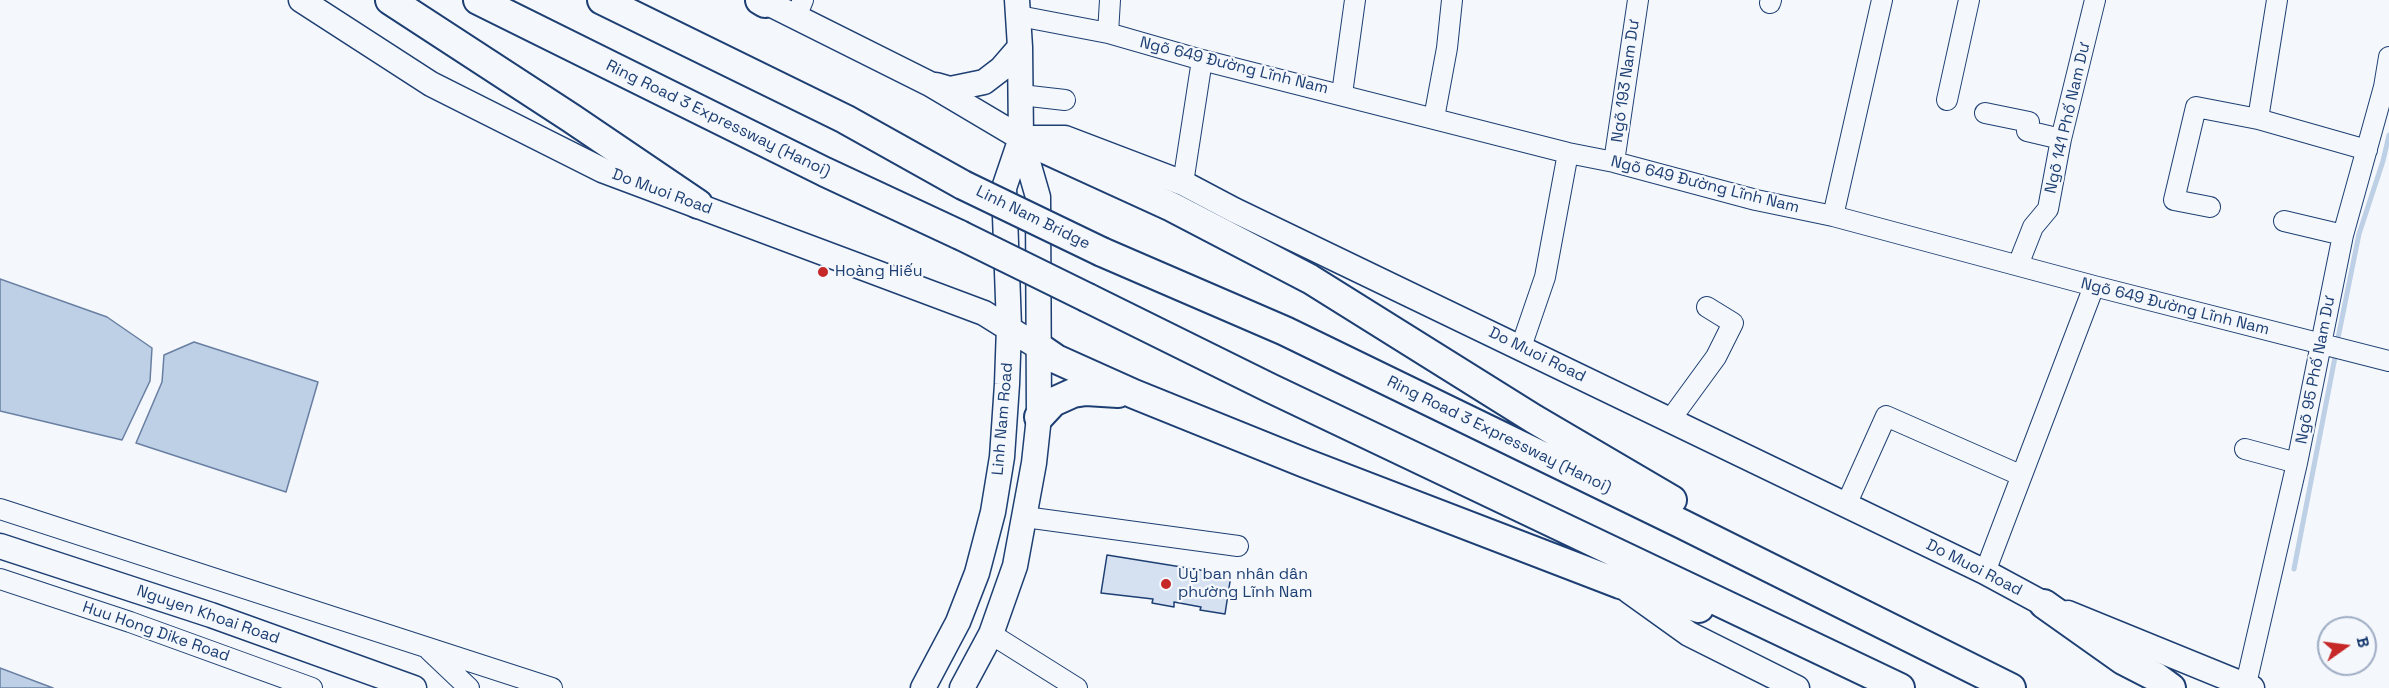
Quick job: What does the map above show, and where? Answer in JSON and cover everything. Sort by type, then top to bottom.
[{"type":"highway","points":[[390,0],[698,204]]},
{"type":"highway","name":"Ring Road 3 Expressway (Hanoi)","points":[[478,0],[825,172],[1270,388],[1799,640]]},
{"type":"highway","name":"Linh Nam Bridge","points":[[602,0],[845,119],[963,185],[1102,252]]},
{"type":"highway","points":[[1021,138],[1172,207],[1310,279],[1534,419],[1891,628],[2011,688]]},
{"type":"highway","name":"Ring Road 3 Expressway (Hanoi)","points":[[1102,252],[1285,331],[1891,628]]},
{"type":"highway","points":[[1040,348],[1056,359],[1134,394],[1305,463],[1620,584],[1799,640],[1900,688]]},
{"type":"highway","points":[[1039,417],[1053,402],[1072,393],[1086,391],[1134,394]]},
{"type":"highway","points":[[2044,603],[2123,660],[2156,677],[2171,688]]},
{"type":"main road","name":"Do Muoi Road","points":[[302,0],[431,84],[602,170],[698,204],[984,313],[1040,348]]},
{"type":"main road","points":[[762,1],[799,9],[1021,138]]},
{"type":"main road","name":"Linh Nam Road","points":[[962,688],[991,634],[1015,566],[1034,463],[1039,417],[1038,197],[1021,138],[1018,8]]},
{"type":"main road","points":[[930,84],[950,89],[984,82],[1001,69],[1020,47]]},
{"type":"main road","name":"Do Muoi Road","points":[[1021,138],[1065,138],[1183,183],[1234,210],[1521,346],[1985,572],[2044,603]]},
{"type":"main road","name":"Linh Nam Road","points":[[923,688],[958,622],[977,573],[993,512],[1002,457],[1009,327],[1004,188],[1021,138]]},
{"type":"main road","name":"Nguyen Khoai Road","points":[[0,546],[211,615],[414,688]]},
{"type":"main road","points":[[1620,584],[1689,634],[1797,688]]},
{"type":"main road","points":[[2044,603],[2249,686]]},
{"type":"main road","points":[[2044,603],[2160,669],[2184,688]]},
{"type":"street","points":[[1108,33],[1110,0]]},
{"type":"street","points":[[1342,94],[1355,0]]},
{"type":"street","points":[[1434,118],[1447,48],[1452,0]]},
{"type":"street","name":"Ngõ 193 Nam Dư","points":[[1614,162],[1638,0]]},
{"type":"street","points":[[1833,216],[1882,0]]},
{"type":"street","points":[[1947,100],[1969,0]]},
{"type":"street","name":"Ngõ 141 Phố Nam Dư","points":[[2018,265],[2033,227],[2048,209],[2061,139],[2095,0]]},
{"type":"street","points":[[2258,119],[2277,0]]},
{"type":"street","name":"Ngõ 649 Đường Lĩnh Nam","points":[[1018,8],[1202,60],[1568,153],[1614,162],[1756,200],[1833,216],[2094,286],[2389,361]]},
{"type":"street","name":"Ngõ 95 Phố Nam Dư","points":[[2249,686],[2324,345],[2343,235],[2384,87],[2389,57]]},
{"type":"street","points":[[1183,183],[1202,60]]},
{"type":"street","points":[[1021,95],[1065,100]]},
{"type":"street","points":[[2210,207],[2174,200],[2196,108],[2258,119],[2367,150]]},
{"type":"street","points":[[1985,113],[2029,122],[2027,130],[2061,139]]},
{"type":"street","points":[[1521,346],[1545,277],[1568,153]]},
{"type":"street","points":[[2284,221],[2343,235]]},
{"type":"street","points":[[1985,572],[2020,475],[2094,286]]},
{"type":"street","points":[[1670,420],[1716,357],[1732,323],[1707,307]]},
{"type":"street","points":[[1845,505],[1886,416],[2020,475]]},
{"type":"street","points":[[2245,449],[2297,463]]},
{"type":"street","points":[[0,508],[552,688]]},
{"type":"street","points":[[1025,517],[1238,546]]},
{"type":"street","name":"Huu Hong Dike Road","points":[[0,579],[130,622],[312,688]]},
{"type":"street","points":[[991,634],[1077,688]]},
{"type":"street","points":[[424,646],[469,688]]},
{"type":"water","points":[[0,279],[107,317],[152,348],[150,381],[122,440],[0,411]]},
{"type":"water","points":[[194,342],[318,382],[286,492],[136,443],[162,382],[164,355]]},
{"type":"water","points":[[0,668],[53,688],[0,688]]},
{"type":"building","name":"Uỷ ban nhân dân phường Lĩnh Nam","points":[[1107,555],[1231,575],[1225,614],[1200,610],[1201,607],[1174,602],[1174,607],[1152,603],[1153,599],[1101,593]]},
{"type":"waterway","points":[[2337,343],[2359,234],[2389,135]]},
{"type":"waterway","points":[[2294,569],[2336,352]]},
{"type":"place","name":"Hoàng Hiếu","points":[[823,272]]},
{"type":"place","name":"Uỷ ban nhân dân phường Lĩnh Nam","points":[[1166,584]]}]
